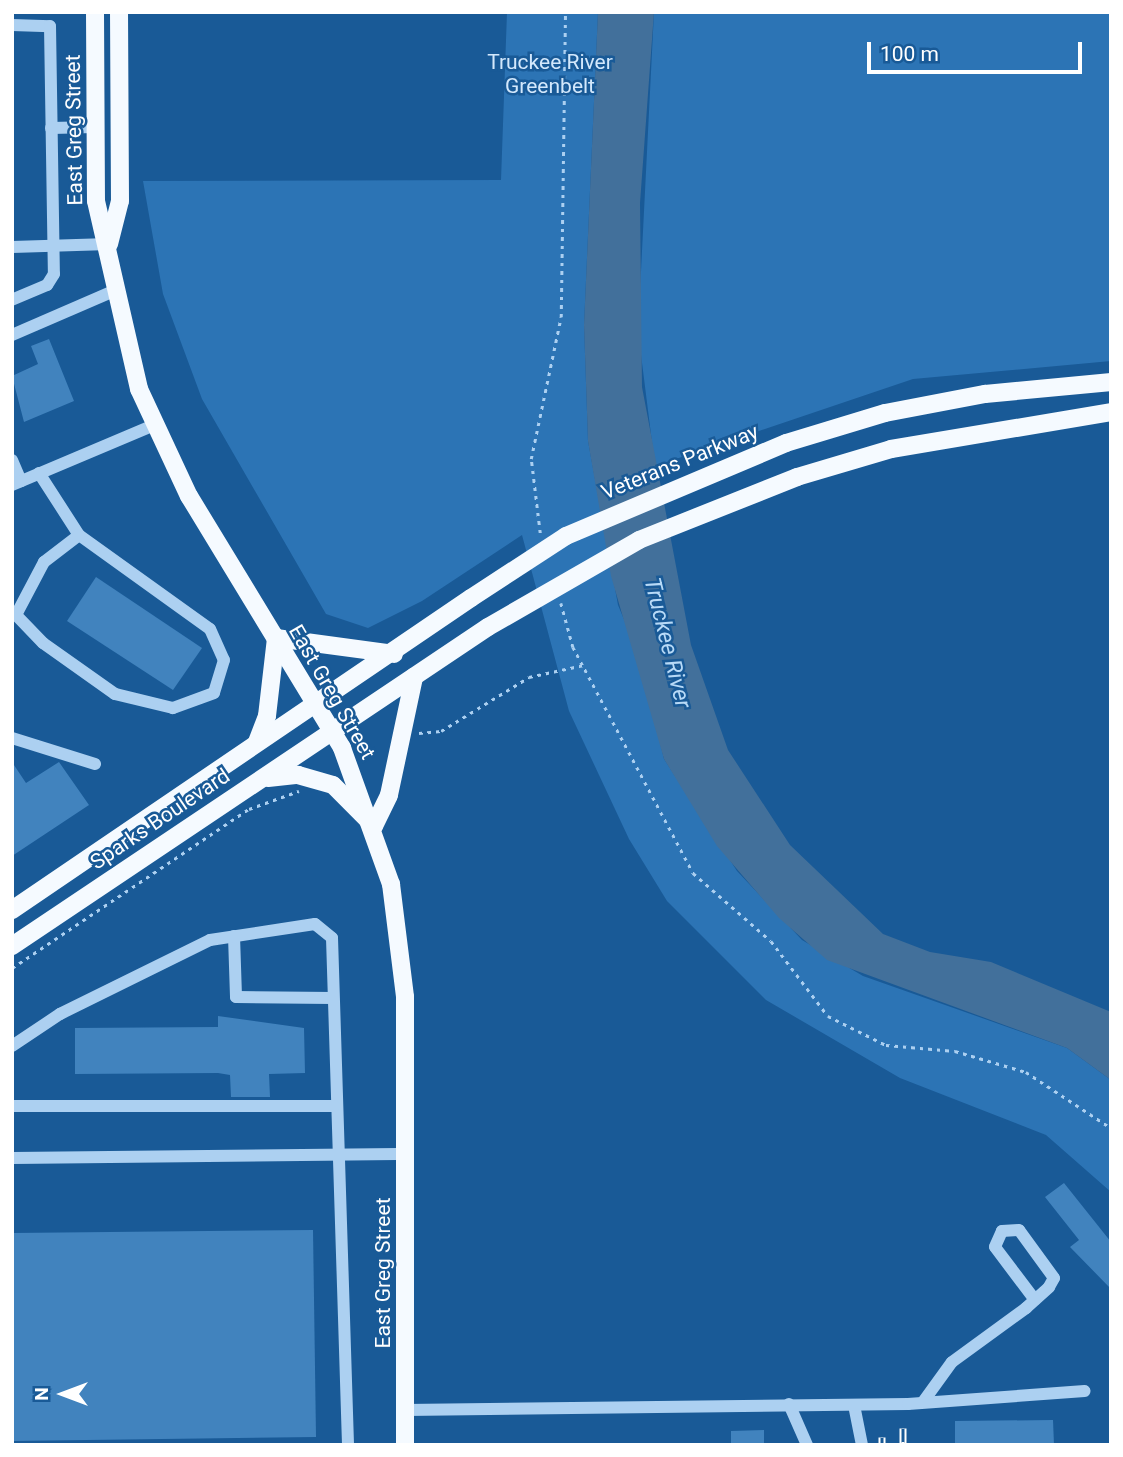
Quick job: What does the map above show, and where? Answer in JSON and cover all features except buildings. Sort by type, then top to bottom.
[{"type":"main road","name":"East Greg Street","points":[[95,12],[96,201],[109,244],[116,290],[152,426],[332,732],[374,826],[393,896],[404,986],[405,1445]]},
{"type":"main road","name":"East Greg Street","points":[[109,244],[120,201],[120,12]]},
{"type":"main road","name":"Veterans Parkway","points":[[315,706],[566,536],[786,443],[885,413],[972,397],[1111,382]]},
{"type":"main road","points":[[332,732],[488,627],[639,540],[797,477],[891,449],[1111,412]]},
{"type":"main road","points":[[257,742],[267,716],[276,638],[394,654]]},
{"type":"main road","points":[[258,781],[280,775],[316,779],[354,800],[374,826],[389,795],[414,677]]},
{"type":"main road","name":"Sparks Boulevard","points":[[12,909],[257,742],[315,706]]},
{"type":"main road","name":"Sparks Boulevard","points":[[12,946],[332,732]]},
{"type":"street","points":[[12,24],[51,19],[51,246],[54,274],[47,285],[12,300]]},
{"type":"street","points":[[51,128],[96,127]]},
{"type":"street","points":[[12,247],[109,244]]},
{"type":"street","points":[[12,335],[116,290]]},
{"type":"street","points":[[12,460],[16,483],[152,426]]},
{"type":"street","points":[[39,473],[79,535],[210,629],[224,660],[214,692],[173,708],[115,694],[43,643],[16,615],[44,562],[79,535]]},
{"type":"street","points":[[12,738],[96,764]]},
{"type":"street","points":[[12,1046],[110,989],[210,940],[315,924],[332,938],[334,1106],[344,1155],[348,1445]]},
{"type":"street","points":[[234,936],[236,998],[333,998]]},
{"type":"street","points":[[12,1106],[214,1110],[334,1106]]},
{"type":"street","points":[[12,1158],[398,1154]]},
{"type":"street","points":[[923,1402],[952,1362],[1035,1300],[1054,1278],[1049,1265],[1019,1230],[1002,1231],[995,1247],[1035,1300]]},
{"type":"street","points":[[405,1410],[854,1405],[1085,1391]]},
{"type":"street","points":[[789,1404],[807,1445]]},
{"type":"street","points":[[854,1405],[862,1445]]},
{"type":"path","points":[[542,546],[531,459],[561,317],[565,12]]},
{"type":"path","points":[[557,589],[584,665],[693,873],[705,890],[771,941],[828,1016],[886,1045],[955,1051],[1026,1072],[1111,1128]]},
{"type":"path","points":[[408,732],[441,731],[529,677],[584,665]]},
{"type":"path","points":[[12,968],[249,809],[300,790]]},
{"type":"green space","name":"Truckee River Greenbelt","points":[[507,12],[598,12],[584,325],[588,441],[618,605],[638,653],[664,759],[737,871],[802,940],[863,976],[1067,1048],[1111,1080],[1111,1192],[1046,1135],[900,1078],[766,1000],[667,901],[629,839],[569,711],[522,535],[422,601],[368,628],[326,614],[202,399],[163,294],[143,181],[501,180]]},
{"type":"green space","points":[[654,12],[1111,12],[1111,361],[913,379],[655,466],[638,331]]},
{"type":"water","name":"Truckee River","points":[[598,12],[654,12],[640,203],[642,387],[691,645],[728,750],[790,845],[883,934],[930,952],[991,962],[1111,1012],[1111,1080],[1067,1048],[827,960],[779,918],[717,846],[664,759],[611,576],[588,441],[584,325]]},
{"type":"railway","points":[[903,1428],[903,1445]]},
{"type":"railway","points":[[882,1437],[882,1445]]}]
